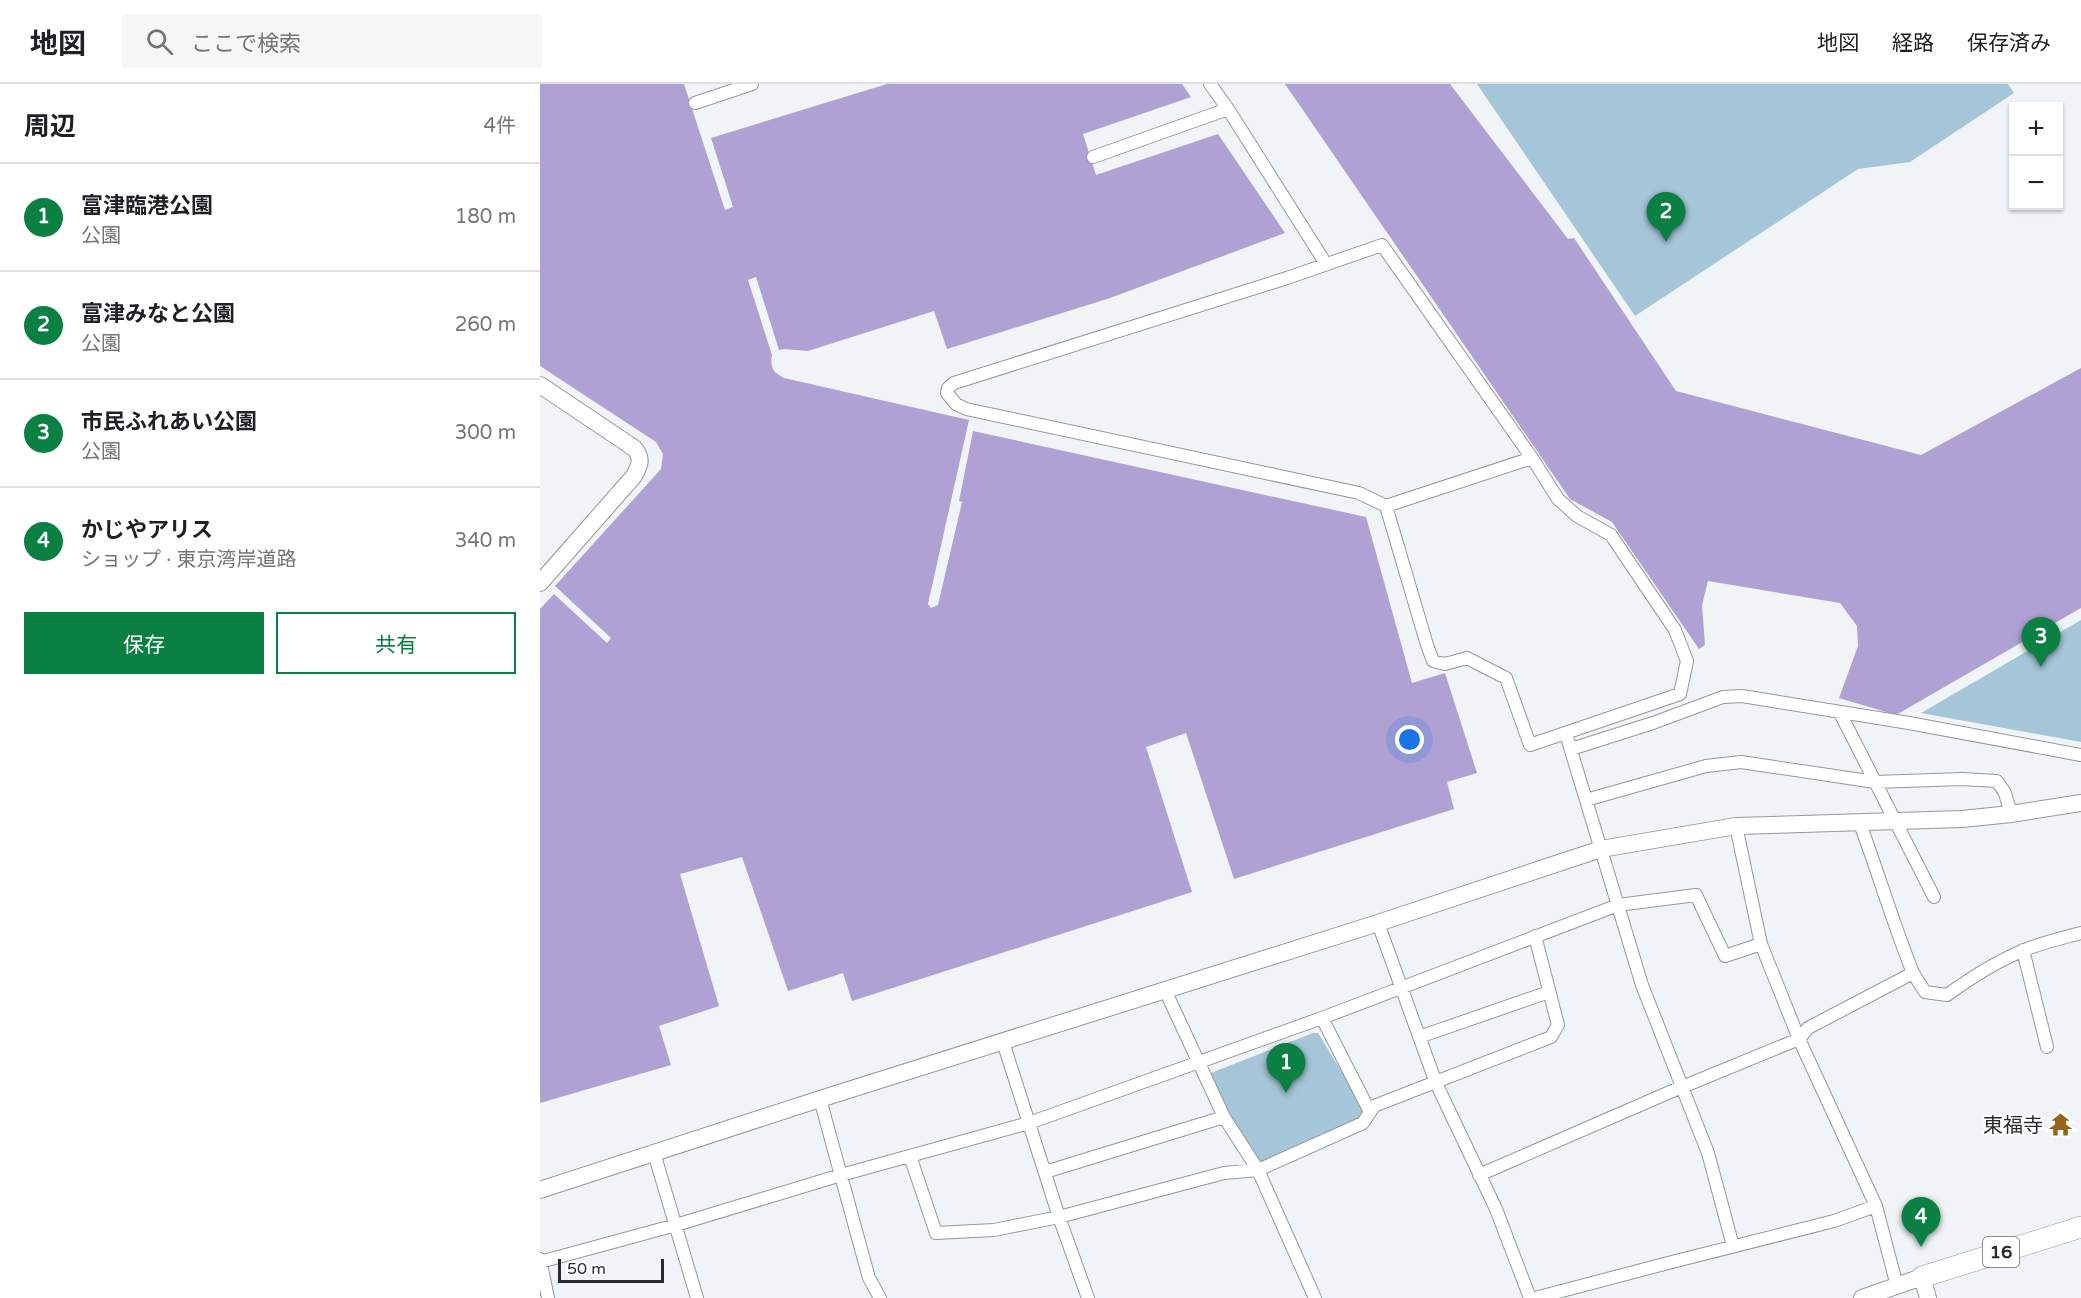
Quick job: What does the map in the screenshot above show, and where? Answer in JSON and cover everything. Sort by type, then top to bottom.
[{"type":"highway","name":"16","points":[[1922,1277],[2081,1227]]},
{"type":"street","points":[[695,103],[752,84]]},
{"type":"street","points":[[1210,84],[1326,264]]},
{"type":"street","points":[[1093,156],[1228,109]]},
{"type":"street","points":[[1386,506],[1433,661],[1445,664],[1467,658],[1506,678],[1530,745],[1680,694],[1687,661],[1675,630],[1611,535],[1577,516],[1558,499],[1532,458],[1382,245],[954,383],[948,388],[947,393],[956,404],[972,410],[1359,493],[1386,506],[1532,458]]},
{"type":"street","points":[[540,385],[634,448],[640,454],[641,465],[634,476],[540,583]]},
{"type":"street","points":[[1571,749],[1653,723],[1723,697],[1742,696],[1909,723],[2081,755]]},
{"type":"street","points":[[1840,713],[1934,897]]},
{"type":"street","points":[[1566,734],[1642,985],[1708,1153],[1733,1246]]},
{"type":"street","points":[[1586,800],[1706,766],[1741,762],[1875,782],[1962,779],[1997,781],[2005,793],[2011,814]]},
{"type":"street","points":[[540,1190],[1378,923],[1601,849],[1736,826],[1962,819],[2081,803]]},
{"type":"street","points":[[1859,821],[1884,887],[1892,918],[1912,973],[1925,992],[1947,996],[1981,971],[2023,950],[2081,933]]},
{"type":"street","points":[[1736,826],[1761,944],[1799,1040],[1876,1206],[1898,1286]]},
{"type":"street","points":[[548,1298],[540,1261],[676,1225],[841,1175],[1029,1123],[1322,1018],[1618,905],[1696,895],[1725,956],[1761,944]]},
{"type":"street","points":[[1378,923],[1436,1083],[1496,1209],[1530,1298]]},
{"type":"street","points":[[910,1156],[936,1233],[994,1230],[1059,1217],[1224,1173],[1258,1170],[1363,1123],[1374,1106],[1551,1037],[1558,1025],[1535,936]]},
{"type":"street","points":[[2023,950],[2047,1047]]},
{"type":"street","points":[[1479,1175],[1682,1087],[1799,1040],[1808,1028],[1912,973]]},
{"type":"street","points":[[1165,990],[1224,1117],[1258,1170],[1316,1298]]},
{"type":"street","points":[[1419,1037],[1549,992]]},
{"type":"street","points":[[1322,1018],[1370,1112]]},
{"type":"street","points":[[1003,1042],[1059,1217],[1088,1298]]},
{"type":"street","points":[[820,1099],[869,1278],[880,1298]]},
{"type":"street","points":[[1045,1172],[1224,1117]]},
{"type":"street","points":[[654,1153],[697,1298]]},
{"type":"street","points":[[1535,1298],[1834,1221],[1876,1206]]},
{"type":"street","points":[[1862,1298],[1922,1277],[1928,1298]]},
{"type":"shaded area","points":[[540,84],[684,84],[725,210],[733,207],[711,138],[887,84],[1182,84],[1191,97],[1083,134],[1096,175],[1218,134],[1285,233],[1110,298],[947,349],[934,311],[808,351],[779,350],[756,277],[748,280],[772,355],[772,366],[775,372],[784,378],[969,420],[928,604],[931,608],[938,605],[962,502],[959,501],[973,431],[1366,517],[1412,683],[1445,673],[1477,773],[1447,782],[1454,809],[1234,879],[1186,733],[1146,747],[1192,892],[852,1001],[843,973],[788,991],[742,857],[680,874],[719,1006],[659,1026],[671,1065],[540,1103],[540,609],[554,594],[607,643],[611,638],[555,586],[661,469],[663,454],[656,442],[540,366]]},
{"type":"shaded area","points":[[1285,84],[1450,84],[1568,239],[1574,238],[1676,391],[1921,455],[2081,368],[2081,608],[1896,715],[1839,698],[1858,646],[1857,626],[1840,603],[1708,581],[1702,605],[1705,645],[1699,649],[1612,522],[1570,499]]},
{"type":"shaded area","points":[[1477,84],[2008,84],[2014,93],[1910,162],[1858,169],[1635,316]]},
{"type":"shaded area","points":[[2081,620],[2081,742],[1921,713]]},
{"type":"shaded area","points":[[1318,1033],[1364,1108],[1361,1120],[1262,1165],[1257,1162],[1208,1078],[1211,1073]]},
{"type":"place","name":"富津みなと公園","points":[[1666,242]]},
{"type":"place","name":"市民ふれあい公園","points":[[2041,667]]},
{"type":"place","name":"富津臨港公園","points":[[1286,1093]]},
{"type":"place","name":"東福寺","points":[[2061,1125]]},
{"type":"place","name":"かじやアリス","points":[[1921,1247]]}]
